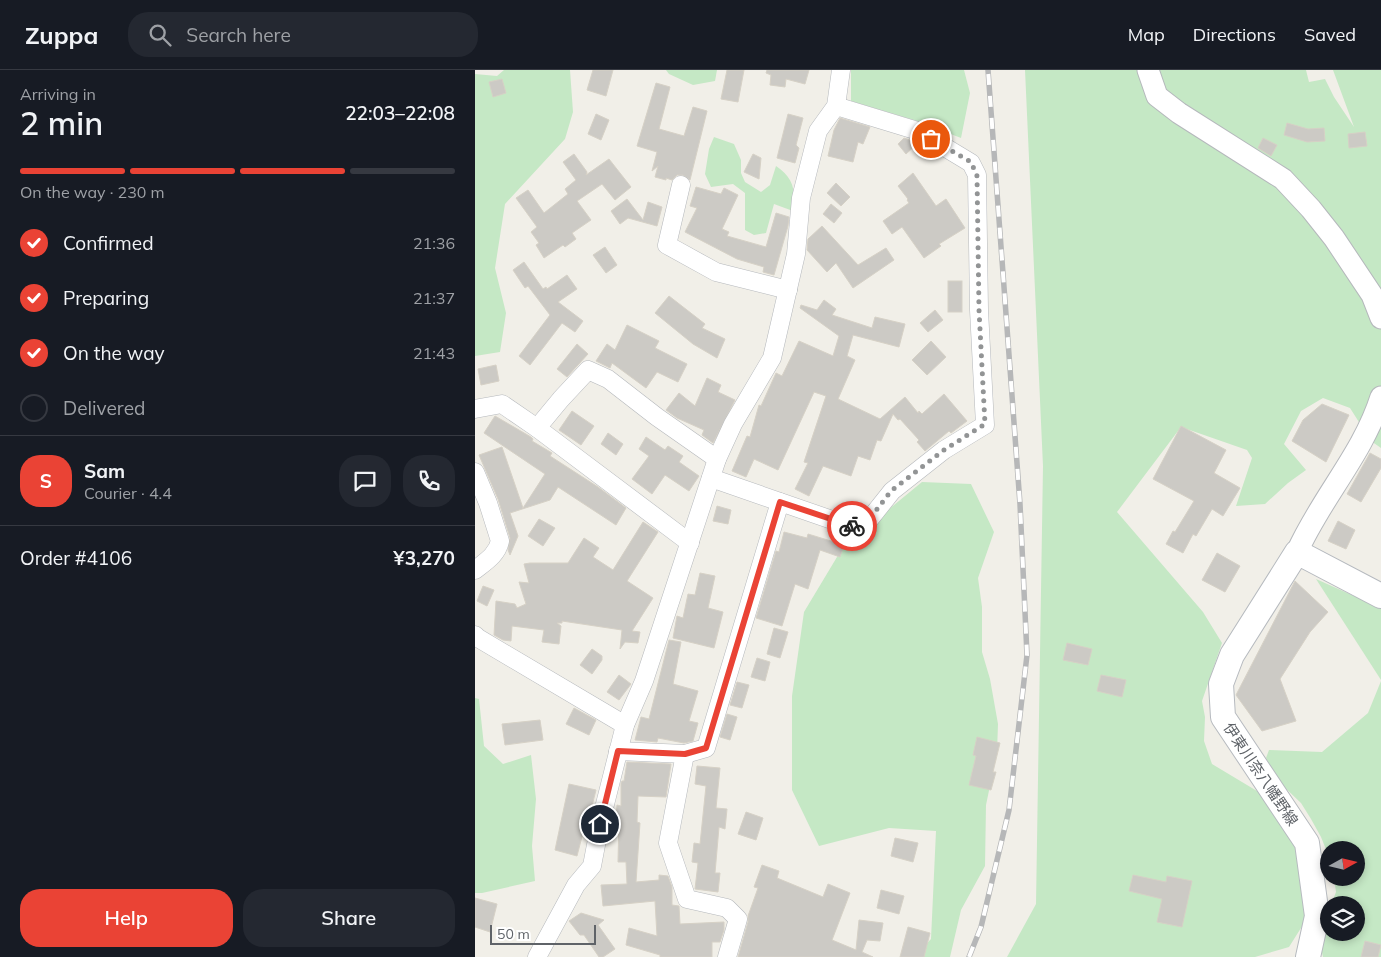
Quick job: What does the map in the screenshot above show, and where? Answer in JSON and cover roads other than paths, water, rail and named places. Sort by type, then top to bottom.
[{"type":"main road","points":[[1297,552],[1381,596]]},
{"type":"main road","name":"伊東川奈八幡野線","points":[[1297,552],[1232,655],[1221,684],[1223,717],[1307,843],[1317,916],[1308,957]]},
{"type":"street","points":[[537,957],[576,885],[592,866],[600,824],[625,725],[644,681],[717,459],[733,424],[772,358],[796,254],[801,198],[818,131],[837,106],[841,70]]},
{"type":"street","points":[[1148,70],[1157,96],[1283,178],[1334,238],[1372,296],[1381,318]]},
{"type":"street","points":[[711,478],[861,530],[891,491],[944,450],[985,424],[979,310],[977,176],[971,162],[918,132],[837,106]]},
{"type":"street","points":[[681,185],[667,244],[716,272],[788,290]]},
{"type":"street","points":[[537,428],[588,370],[608,379],[657,417],[717,459]]},
{"type":"street","points":[[1297,552],[1305,535],[1335,488],[1373,420],[1381,397]]},
{"type":"street","points":[[475,409],[502,404],[537,428],[690,543]]},
{"type":"street","points":[[475,472],[488,503],[500,541],[494,554],[475,570]]},
{"type":"street","points":[[618,751],[685,754],[706,748],[780,502]]},
{"type":"street","points":[[475,635],[625,725]]},
{"type":"street","points":[[685,754],[668,843],[687,899],[727,908],[738,919],[727,957]]},
{"type":"railway","points":[[969,957],[981,927],[1009,810],[1027,655],[1020,504],[988,70]]}]
